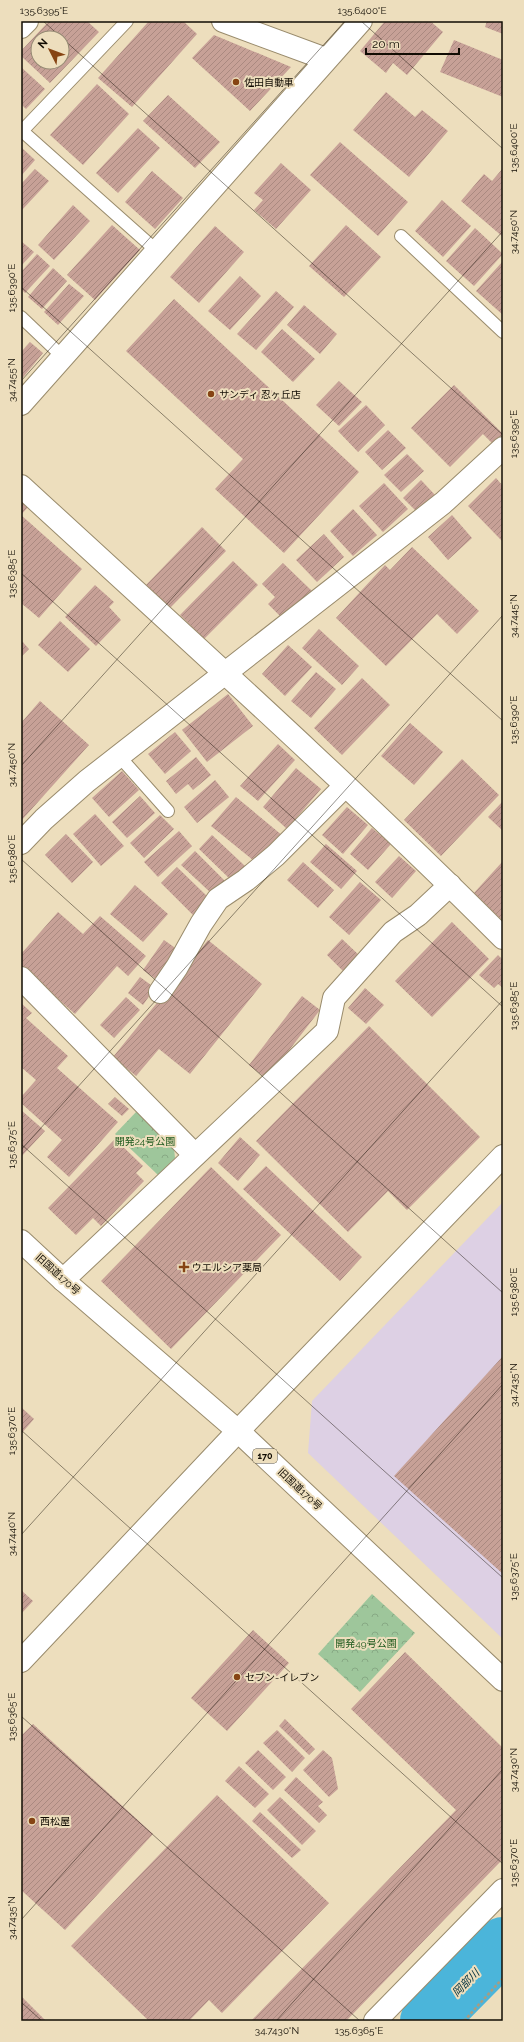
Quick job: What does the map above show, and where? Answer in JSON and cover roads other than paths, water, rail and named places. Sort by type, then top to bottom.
[{"type":"main road","points":[[21,27],[27,21]]},
{"type":"main road","points":[[223,21],[326,59]]},
{"type":"main road","points":[[21,404],[361,21]]},
{"type":"main road","points":[[21,843],[44,819],[81,785],[443,503],[503,448]]},
{"type":"main road","points":[[21,486],[345,786],[450,885],[503,938]]},
{"type":"main road","points":[[160,992],[218,899],[246,880],[276,855],[345,786]]},
{"type":"main road","points":[[63,1280],[327,1031],[334,998],[392,932],[418,914],[450,885]]},
{"type":"main road","points":[[21,978],[194,1155]]},
{"type":"main road","points":[[21,1660],[238,1431],[503,1156]]},
{"type":"main road","name":"旧国道170号","points":[[21,1241],[63,1280],[238,1431],[503,1680]]},
{"type":"main road","points":[[375,2021],[503,1890]]},
{"type":"lane","points":[[127,21],[22,130],[157,251]]},
{"type":"lane","points":[[401,236],[503,332]]},
{"type":"lane","points":[[21,317],[63,356]]},
{"type":"lane","points":[[119,756],[168,811]]},
{"type":"waterway","name":"岡部川","points":[[428,2021],[503,1945]]},
{"type":"place","name":"佐田自動車","points":[[236,82]]},
{"type":"place","name":"サンディ 忍ヶ丘店","points":[[211,394]]},
{"type":"place","name":"ウエルシア薬局","points":[[184,1267]]},
{"type":"place","name":"セブン-イレブン","points":[[237,1677]]},
{"type":"place","name":"西松屋","points":[[32,1821]]},
{"type":"park label","name":"開発24号公園","points":[[145,1141]]},
{"type":"park label","name":"開発49号公園","points":[[366,1643]]}]
